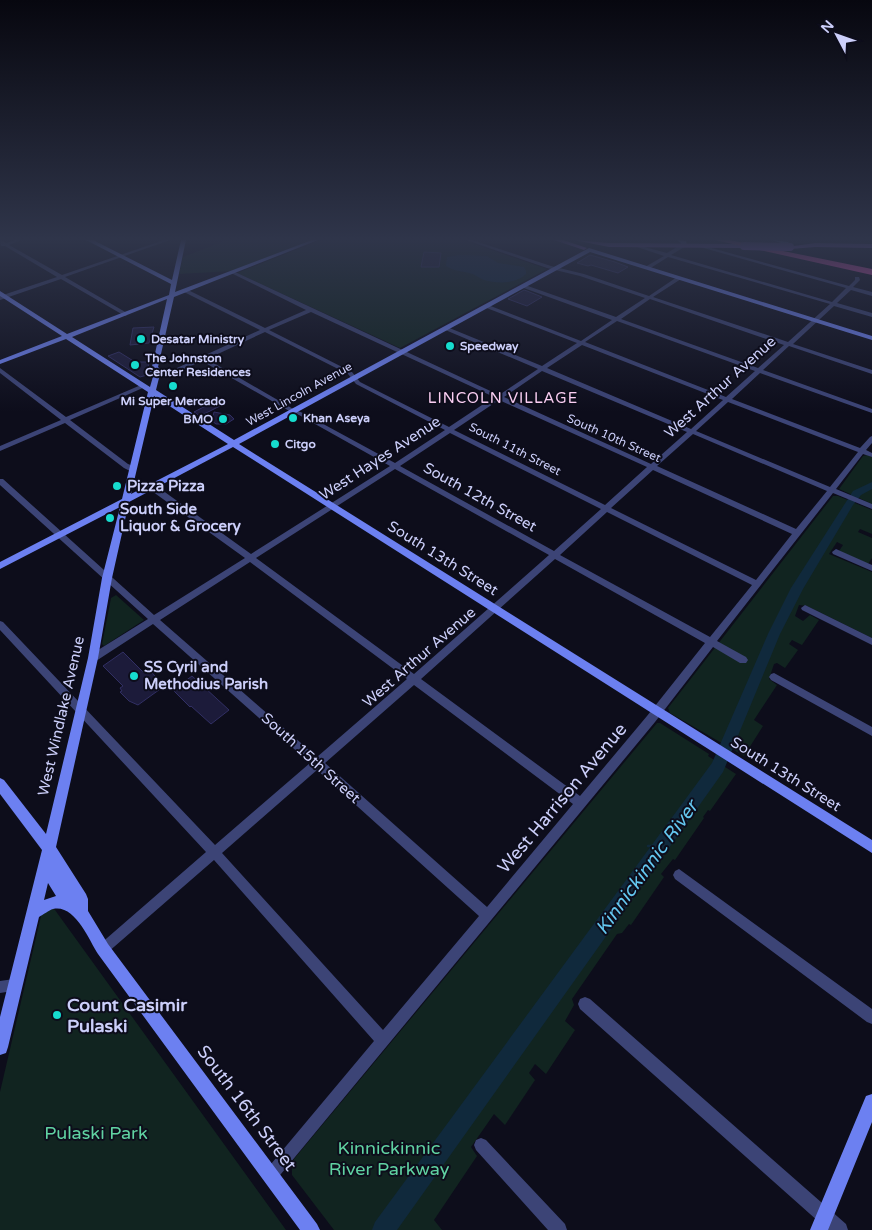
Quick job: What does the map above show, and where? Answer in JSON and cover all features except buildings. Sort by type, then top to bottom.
[{"type":"street","name":"South 13th Street","points":[[4,297],[331,507],[872,847]]},
{"type":"street","points":[[96,297],[125,314]]},
{"type":"street","points":[[0,362],[169,297]]},
{"type":"street","name":"West Windlake Avenue","points":[[0,1047],[7,986],[33,913],[48,850],[93,658],[107,578],[133,469],[147,389],[155,367],[170,297]]},
{"type":"street","name":"South 11th Street","points":[[199,297],[350,373],[358,383],[376,393],[757,584]]},
{"type":"street","name":"South 10th Street","points":[[287,297],[498,398],[797,533]]},
{"type":"street","name":"West Lincoln Avenue","points":[[0,566],[233,444],[502,297]]},
{"type":"street","points":[[555,297],[872,411]]},
{"type":"street","points":[[741,297],[872,338]]},
{"type":"street","points":[[811,297],[872,315]]},
{"type":"street","name":"West Arthur Avenue","points":[[103,950],[494,610],[840,297]]},
{"type":"street","points":[[649,298],[872,372]]},
{"type":"street","name":"West Hayes Avenue","points":[[93,658],[331,507],[649,298]]},
{"type":"street","points":[[486,306],[867,453]]},
{"type":"street","points":[[156,377],[203,359],[312,309]]},
{"type":"street","points":[[445,328],[872,507]]},
{"type":"street","name":"South 12th Street","points":[[203,359],[293,411],[743,660]]},
{"type":"street","name":"West Windlake Avenue","points":[[147,389],[156,377],[158,370],[155,367]]},
{"type":"street","points":[[0,370],[126,466],[133,469]]},
{"type":"street","points":[[0,449],[66,420],[147,389]]},
{"type":"street","name":"West Harrison Avenue","points":[[271,1175],[656,712],[797,533],[836,492],[867,453],[872,438]]},
{"type":"street","name":"South 15th Street","points":[[0,481],[153,620],[487,915]]},
{"type":"street","points":[[152,486],[580,803]]},
{"type":"street","points":[[836,552],[872,568]]},
{"type":"street","points":[[805,608],[872,642]]},
{"type":"street","points":[[0,624],[215,854],[383,1040]]},
{"type":"street","points":[[774,677],[872,732]]},
{"type":"street","points":[[0,784],[48,850]]},
{"type":"street","name":"South 16th Street","points":[[48,850],[50,875],[103,950],[311,1230]]},
{"type":"street","points":[[678,875],[872,1017]]},
{"type":"street","points":[[33,913],[53,902],[75,909]]},
{"type":"street","points":[[586,1004],[822,1223],[840,1230]]},
{"type":"street","points":[[822,1223],[872,1102]]},
{"type":"street","points":[[481,1145],[559,1230]]},
{"type":"green space","points":[[290,297],[494,297],[400,348]]},
{"type":"green space","points":[[863,456],[872,457],[872,504],[839,489]]},
{"type":"green space","points":[[833,496],[838,496],[872,510],[872,534],[860,529],[858,532],[872,538],[872,558],[868,564],[839,551],[843,545],[837,542],[829,554],[872,572],[872,638],[807,606],[799,605],[795,616],[803,621],[810,615],[819,620],[802,645],[792,640],[789,644],[798,650],[785,668],[777,663],[774,664],[769,679],[777,685],[754,720],[763,726],[744,756],[670,713],[668,708]]},
{"type":"green space","points":[[116,595],[144,620],[104,646],[102,644],[111,598]]},
{"type":"green space","name":"Kinnickinnic River Parkway","points":[[657,723],[660,723],[709,754],[708,756],[736,774],[710,811],[708,810],[703,817],[675,860],[673,859],[661,874],[664,877],[631,925],[629,924],[622,933],[617,934],[572,999],[574,1005],[565,1021],[575,1030],[546,1074],[535,1064],[529,1073],[535,1080],[505,1125],[494,1114],[471,1147],[477,1156],[434,1220],[442,1230],[334,1230],[292,1175],[294,1159]]},
{"type":"green space","name":"Pulaski Park","points":[[52,908],[286,1230],[0,1230],[0,1092],[41,916],[43,912]]},
{"type":"waterway","name":"Kinnickinnic River","points":[[383,1230],[718,767],[774,634],[797,588],[857,493],[872,485]]},
{"type":"waterway","points":[[648,846],[662,846]]},
{"type":"place","name":"Desatar Ministry","points":[[141,339]]},
{"type":"place","name":"Speedway","points":[[450,346]]},
{"type":"place","name":"The Johnston Center Residences","points":[[135,365]]},
{"type":"place","name":"Mi Super Mercado","points":[[173,386]]},
{"type":"place","name":"Khan Aseya","points":[[293,418]]},
{"type":"place","name":"BMO","points":[[223,419]]},
{"type":"place","name":"Citgo","points":[[275,444]]},
{"type":"place","name":"Pizza Pizza","points":[[117,486]]},
{"type":"place","name":"South Side Liquor & Grocery","points":[[110,518]]},
{"type":"place","name":"SS Cyril and Methodius Parish","points":[[134,676]]},
{"type":"place","name":"Count Casimir Pulaski","points":[[57,1015]]},
{"type":"district","name":"LINCOLN VILLAGE","points":[[503,398]]}]
